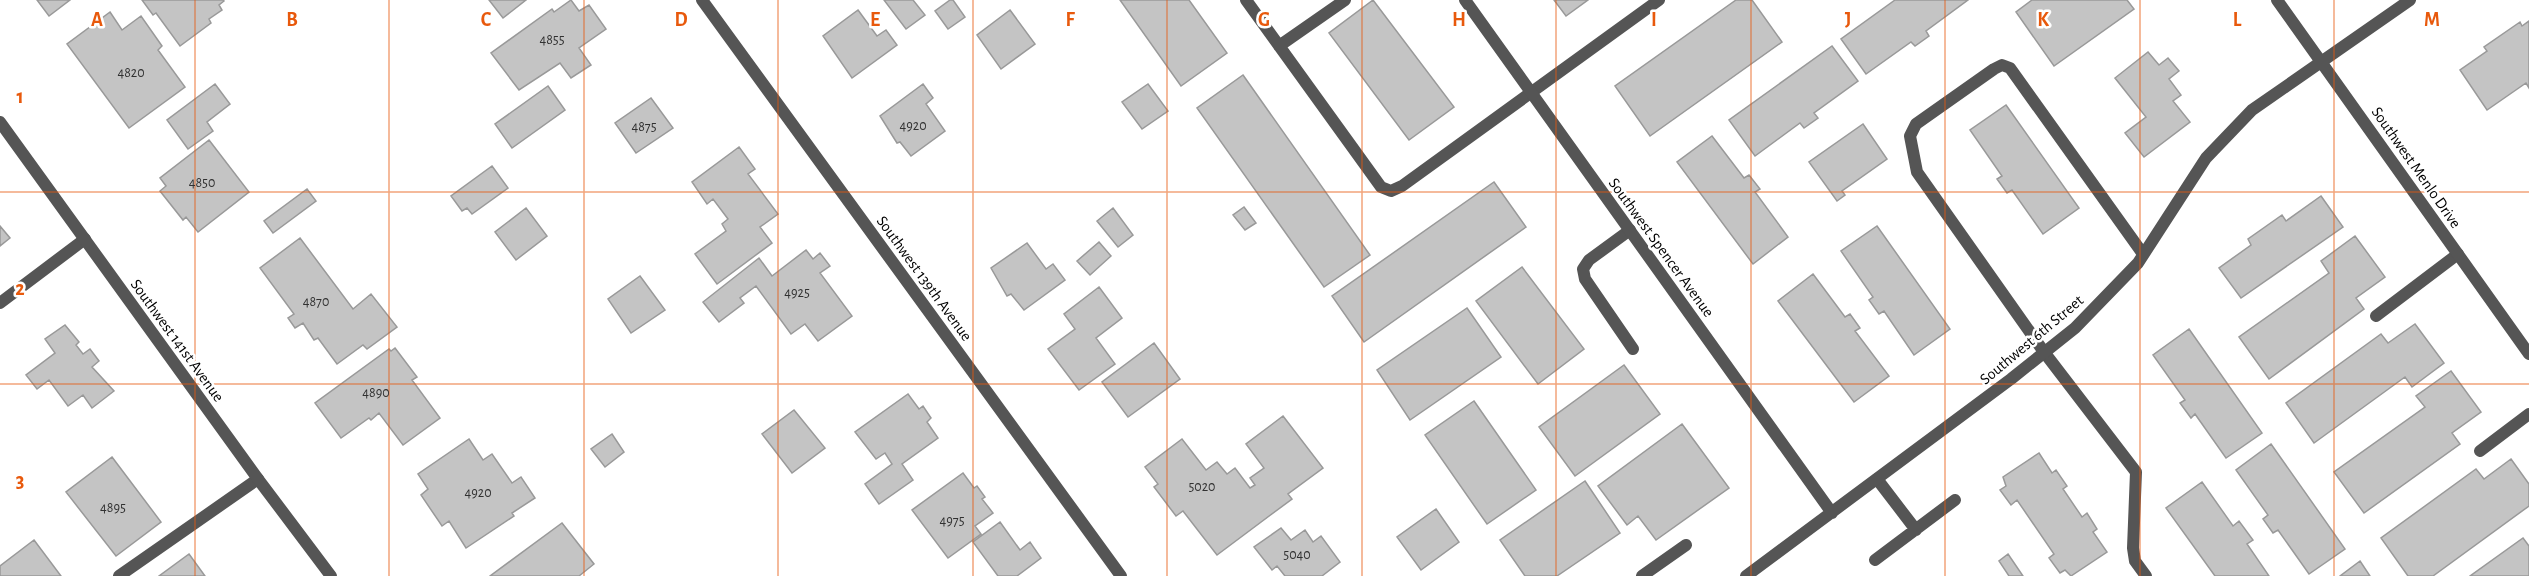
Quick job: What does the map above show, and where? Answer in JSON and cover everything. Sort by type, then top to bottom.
[{"type":"street","name":"Southwest 139th Avenue","points":[[702,0],[1121,576]]},
{"type":"street","points":[[1246,0],[1381,187],[1391,191],[1402,186],[1659,0]]},
{"type":"street","points":[[1280,46],[1345,0]]},
{"type":"street","name":"Southwest Spencer Avenue","points":[[1465,0],[1832,513]]},
{"type":"street","name":"Southwest Menlo Drive","points":[[2277,0],[2529,354]]},
{"type":"street","name":"Southwest 6th Street","points":[[1746,576],[1878,479],[2075,328],[2143,254],[2206,158],[2253,110],[2410,0]]},
{"type":"street","points":[[2143,254],[2010,68],[2002,65],[1994,69],[1916,124],[1910,136],[1917,172],[2044,352],[2136,472],[2133,548],[2135,561],[2146,576]]},
{"type":"street","name":"Southwest 141st Avenue","points":[[0,122],[258,479],[331,576]]},
{"type":"street","points":[[1630,230],[1589,260],[1582,269],[1586,279],[1633,349]]},
{"type":"street","points":[[0,303],[85,239]]},
{"type":"street","points":[[2376,316],[2458,254]]},
{"type":"street","points":[[2480,451],[2529,414]]},
{"type":"street","points":[[119,576],[258,479]]},
{"type":"street","points":[[1878,479],[1916,530]]},
{"type":"street","points":[[1875,560],[1955,500]]},
{"type":"street","points":[[1642,576],[1686,545]]},
{"type":"building","points":[[37,0],[70,0],[49,16]]},
{"type":"building","points":[[142,0],[224,1],[219,5],[222,10],[209,19],[211,23],[180,46],[156,13],[153,15]]},
{"type":"building","points":[[489,0],[526,0],[503,18]]},
{"type":"building","points":[[571,0],[579,11],[589,5],[606,29],[579,48],[591,65],[571,78],[560,63],[519,90],[491,53],[552,9],[554,12]]},
{"type":"building","points":[[884,0],[913,0],[925,15],[906,29]]},
{"type":"building","points":[[953,0],[965,17],[948,29],[935,11]]},
{"type":"building","points":[[1120,0],[1189,0],[1227,53],[1181,86]]},
{"type":"building","points":[[1373,0],[1454,107],[1409,140],[1329,33]]},
{"type":"building","points":[[1554,0],[1588,0],[1566,16]]},
{"type":"building","points":[[1736,0],[1752,0],[1782,42],[1650,136],[1615,86]]},
{"type":"building","points":[[1895,0],[1968,0],[1926,31],[1929,36],[1915,46],[1911,42],[1866,74],[1841,39]]},
{"type":"building","points":[[2032,0],[2127,0],[2134,9],[2054,66],[2016,12]]},
{"type":"building","points":[[858,10],[877,36],[886,30],[897,45],[852,78],[823,36]]},
{"type":"building","points":[[1010,10],[1035,44],[1001,69],[977,35]]},
{"type":"building","points":[[110,12],[122,30],[141,16],[162,46],[158,50],[185,87],[129,128],[67,44]]},
{"type":"building","points":[[2529,21],[2529,88],[2526,83],[2487,110],[2460,70],[2487,51],[2484,47],[2520,22],[2522,26]]},
{"type":"building","points":[[1832,46],[1858,81],[1814,113],[1818,118],[1804,128],[1800,123],[1755,156],[1729,120]]},
{"type":"building","points":[[2148,52],[2159,65],[2168,58],[2179,71],[2169,79],[2181,95],[2173,101],[2190,122],[2144,157],[2125,133],[2146,117],[2115,78]]},
{"type":"building","points":[[1243,75],[1370,255],[1324,287],[1197,108]]},
{"type":"building","points":[[215,84],[230,104],[207,122],[213,131],[188,149],[167,120]]},
{"type":"building","points":[[923,84],[933,98],[926,104],[945,131],[911,156],[900,142],[897,143],[880,116]]},
{"type":"building","points":[[1148,84],[1168,111],[1142,129],[1122,102]]},
{"type":"building","points":[[548,86],[565,110],[512,148],[495,124]]},
{"type":"building","points":[[651,98],[673,128],[636,153],[615,123]]},
{"type":"building","points":[[2006,105],[2079,208],[2043,234],[2012,190],[2007,193],[1997,179],[2002,176],[1970,130]]},
{"type":"building","points":[[1863,124],[1887,159],[1842,191],[1845,195],[1837,201],[1809,162]]},
{"type":"building","points":[[1712,136],[1744,178],[1749,175],[1760,189],[1755,192],[1788,237],[1753,264],[1677,162]]},
{"type":"building","points":[[209,140],[249,192],[198,232],[186,217],[183,220],[160,191],[166,186],[160,178]]},
{"type":"building","points":[[739,147],[755,169],[748,174],[778,214],[760,227],[772,243],[717,284],[695,254],[726,231],[722,224],[728,219],[713,199],[707,204],[692,182]]},
{"type":"building","points":[[492,166],[508,188],[472,214],[467,208],[462,211],[451,196]]},
{"type":"building","points":[[1494,182],[1526,227],[1364,342],[1332,296]]},
{"type":"building","points":[[307,189],[316,201],[273,233],[264,221]]},
{"type":"building","points":[[2321,196],[2343,227],[2241,298],[2219,268],[2251,245],[2248,239],[2282,215],[2286,221]]},
{"type":"building","points":[[1244,207],[1256,223],[1245,230],[1233,215]]},
{"type":"building","points":[[526,208],[547,236],[516,260],[495,232]]},
{"type":"building","points":[[1113,208],[1133,235],[1118,247],[1097,221]]},
{"type":"building","points":[[0,226],[10,238],[0,246]]},
{"type":"building","points":[[1877,226],[1950,329],[1914,355],[1884,311],[1879,314],[1869,300],[1873,297],[1841,251]]},
{"type":"building","points":[[2355,236],[2385,277],[2356,298],[2364,309],[2269,379],[2239,337],[2329,273],[2321,261]]},
{"type":"building","points":[[300,238],[353,309],[371,294],[397,327],[367,349],[363,345],[337,364],[318,338],[314,340],[303,323],[295,328],[288,318],[294,314],[260,268]]},
{"type":"building","points":[[1099,242],[1111,256],[1090,275],[1077,261]]},
{"type":"building","points":[[1027,243],[1046,269],[1053,264],[1065,280],[1024,310],[1011,294],[1007,296],[991,268]]},
{"type":"building","points":[[806,250],[813,259],[820,253],[830,266],[820,273],[852,316],[818,341],[805,324],[791,334],[756,286],[740,298],[744,303],[719,322],[703,302],[759,258],[772,276]]},
{"type":"building","points":[[1522,267],[1584,349],[1538,384],[1476,301]]},
{"type":"building","points":[[1813,274],[1845,317],[1850,314],[1860,328],[1855,331],[1889,376],[1854,402],[1778,301]]},
{"type":"building","points":[[640,276],[665,310],[631,333],[608,299]]},
{"type":"building","points":[[1099,287],[1122,318],[1096,338],[1115,364],[1079,390],[1048,349],[1075,329],[1064,314]]},
{"type":"building","points":[[1467,308],[1501,357],[1410,420],[1377,370]]},
{"type":"building","points":[[2415,324],[2444,363],[2412,387],[2405,377],[2314,443],[2286,403],[2381,334],[2388,343]]},
{"type":"building","points":[[65,325],[79,342],[76,345],[83,354],[90,349],[99,361],[92,367],[114,391],[92,408],[83,395],[68,406],[49,380],[37,389],[26,375],[55,353],[45,339]]},
{"type":"building","points":[[2189,329],[2262,433],[2226,458],[2195,414],[2191,418],[2180,403],[2185,400],[2153,355]]},
{"type":"building","points":[[1154,343],[1180,379],[1128,417],[1102,382]]},
{"type":"building","points":[[395,348],[417,377],[412,380],[440,418],[403,445],[379,413],[341,438],[315,403],[389,349],[391,351]]},
{"type":"building","points":[[1624,365],[1660,414],[1575,476],[1539,427]]},
{"type":"building","points":[[2451,371],[2481,412],[2452,433],[2460,444],[2364,513],[2334,472],[2425,407],[2416,396]]},
{"type":"building","points":[[908,394],[919,409],[923,406],[931,418],[927,422],[938,438],[902,464],[913,480],[879,504],[865,484],[892,464],[885,453],[876,459],[855,432]]},
{"type":"building","points":[[1474,401],[1536,490],[1487,524],[1425,435]]},
{"type":"building","points":[[794,410],[825,448],[792,473],[762,434]]},
{"type":"building","points":[[1283,416],[1323,468],[1288,494],[1292,499],[1217,555],[1183,511],[1176,516],[1154,487],[1158,484],[1145,467],[1182,439],[1206,470],[1217,462],[1227,474],[1235,468],[1250,488],[1255,485],[1250,478],[1264,468],[1246,444]]},
{"type":"building","points":[[1682,424],[1729,488],[1656,540],[1638,516],[1627,525],[1598,486]]},
{"type":"building","points":[[612,434],[624,452],[605,467],[591,449]]},
{"type":"building","points":[[469,439],[483,460],[492,454],[512,483],[521,477],[535,498],[512,513],[514,516],[466,548],[449,521],[442,526],[421,495],[428,489],[418,474]]},
{"type":"building","points":[[2271,444],[2345,549],[2309,574],[2278,530],[2273,533],[2263,519],[2268,515],[2236,470]]},
{"type":"building","points":[[2039,453],[2052,473],[2056,470],[2067,486],[2063,489],[2082,517],[2087,513],[2097,529],[2093,532],[2107,552],[2071,576],[2065,570],[2060,573],[2049,558],[2054,554],[2017,500],[2011,505],[2000,490],[2006,486],[2003,477]]},
{"type":"building","points":[[112,457],[161,522],[116,556],[66,492]]},
{"type":"building","points":[[2511,459],[2529,484],[2529,506],[2433,576],[2408,576],[2381,538],[2476,469],[2484,479]]},
{"type":"building","points":[[963,473],[974,488],[977,486],[985,497],[982,499],[993,513],[975,526],[981,534],[948,558],[912,510]]},
{"type":"building","points":[[1585,481],[1620,533],[1557,576],[1525,576],[1500,540]]},
{"type":"building","points":[[2202,482],[2233,526],[2239,521],[2253,540],[2247,544],[2269,576],[2215,576],[2166,508]]},
{"type":"building","points":[[1436,509],[1459,542],[1421,570],[1397,537]]},
{"type":"building","points":[[1000,522],[1020,550],[1030,542],[1041,558],[1017,576],[998,576],[973,542]]},
{"type":"building","points":[[562,523],[594,564],[579,576],[490,576]]},
{"type":"building","points":[[1281,528],[1291,540],[1305,530],[1313,542],[1321,536],[1340,562],[1322,576],[1285,576],[1277,566],[1272,570],[1254,547]]},
{"type":"building","points":[[2523,538],[2529,546],[2529,576],[2470,576]]},
{"type":"building","points":[[34,540],[61,576],[0,576],[0,566]]},
{"type":"building","points":[[189,554],[205,576],[159,576]]},
{"type":"building","points":[[2008,554],[2023,576],[2009,576],[1999,561]]},
{"type":"building","points":[[2360,561],[2370,576],[2340,576]]}]
